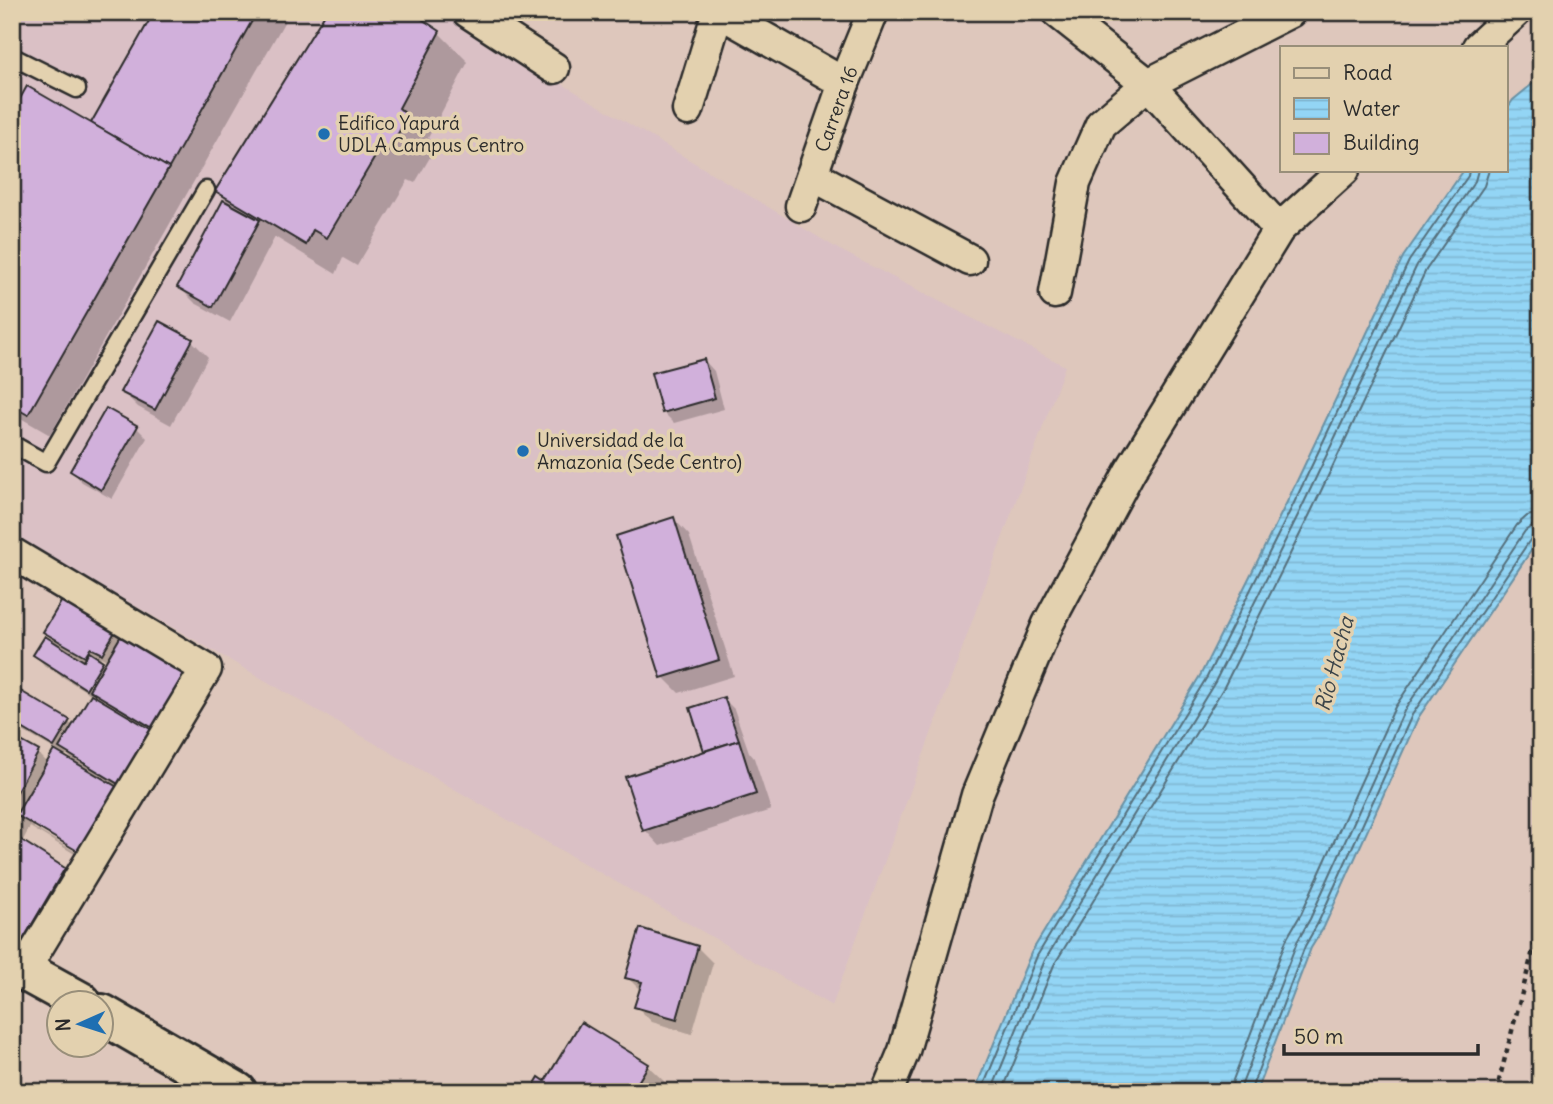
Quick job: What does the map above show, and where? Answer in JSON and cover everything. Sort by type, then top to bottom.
[{"type":"main road","points":[[18,967],[54,988]]},
{"type":"main road","points":[[116,1022],[237,1092]]},
{"type":"street","points":[[468,12],[554,68]]},
{"type":"street","points":[[688,110],[718,12],[844,83]]},
{"type":"street","name":"Carrera 16","points":[[801,206],[844,83],[873,12]]},
{"type":"street","points":[[1057,12],[1148,84],[1279,229]]},
{"type":"street","points":[[1055,293],[1074,183],[1101,124],[1148,84],[1290,12]]},
{"type":"street","points":[[1479,46],[1516,12]]},
{"type":"street","points":[[887,1092],[904,1051],[977,795],[1048,624],[1130,471],[1279,229],[1342,172]]},
{"type":"street","points":[[812,175],[970,260]]},
{"type":"street","points":[[12,554],[206,669],[18,967]]},
{"type":"lane","points":[[12,59],[13,57],[77,89]]},
{"type":"lane","points":[[12,444],[46,463],[206,190]]},
{"type":"path","points":[[1496,1092],[1541,920]]},
{"type":"shaded area","name":"Universidad de la Amazonía (Sede Centro)","points":[[12,12],[442,12],[840,250],[1065,366],[832,1006],[12,535]]},
{"type":"water","name":"Río Hacha","points":[[1541,77],[1541,536],[1418,718],[1324,927],[1311,948],[1256,1092],[974,1092],[1031,953],[1201,674],[1287,502],[1403,257],[1463,172],[1508,172],[1508,107]]},
{"type":"building","points":[[154,12],[257,12],[169,168],[91,123]]},
{"type":"building","name":"Edifico Yapurá UDLA Campus Centro","points":[[326,12],[411,12],[440,31],[399,108],[408,116],[386,155],[378,152],[327,238],[313,230],[306,245],[215,191]]},
{"type":"building","points":[[27,86],[169,168],[28,415],[12,406],[12,113]]},
{"type":"building","points":[[223,200],[260,220],[213,307],[177,287]]},
{"type":"building","points":[[159,321],[193,339],[155,410],[120,392]]},
{"type":"building","points":[[704,359],[715,398],[662,413],[651,373]]},
{"type":"building","points":[[106,408],[138,426],[101,490],[70,471]]},
{"type":"building","points":[[674,517],[719,660],[661,678],[616,536]]},
{"type":"building","points":[[67,592],[119,625],[102,654],[90,648],[85,656],[43,632]]},
{"type":"building","points":[[122,634],[185,672],[153,728],[89,690]]},
{"type":"building","points":[[45,636],[84,661],[89,652],[103,661],[86,689],[33,655]]},
{"type":"building","points":[[12,686],[70,720],[54,747],[12,722]]},
{"type":"building","points":[[91,694],[152,730],[120,785],[59,748]]},
{"type":"building","points":[[724,697],[739,740],[704,751],[690,708]]},
{"type":"building","points":[[12,736],[39,751],[12,801]]},
{"type":"building","points":[[739,740],[756,794],[643,831],[625,777]]},
{"type":"building","points":[[54,750],[119,788],[81,853],[16,815]]},
{"type":"building","points":[[12,834],[65,868],[17,950],[12,947]]},
{"type":"building","points":[[640,928],[698,946],[677,1019],[634,1007],[642,982],[625,978]]},
{"type":"building","points":[[581,1022],[649,1064],[632,1092],[530,1092],[539,1077],[545,1081]]},
{"type":"place","name":"Edifico Yapurá UDLA Campus Centro","points":[[324,134]]},
{"type":"place","name":"Universidad de la Amazonía (Sede Centro)","points":[[523,451]]}]
